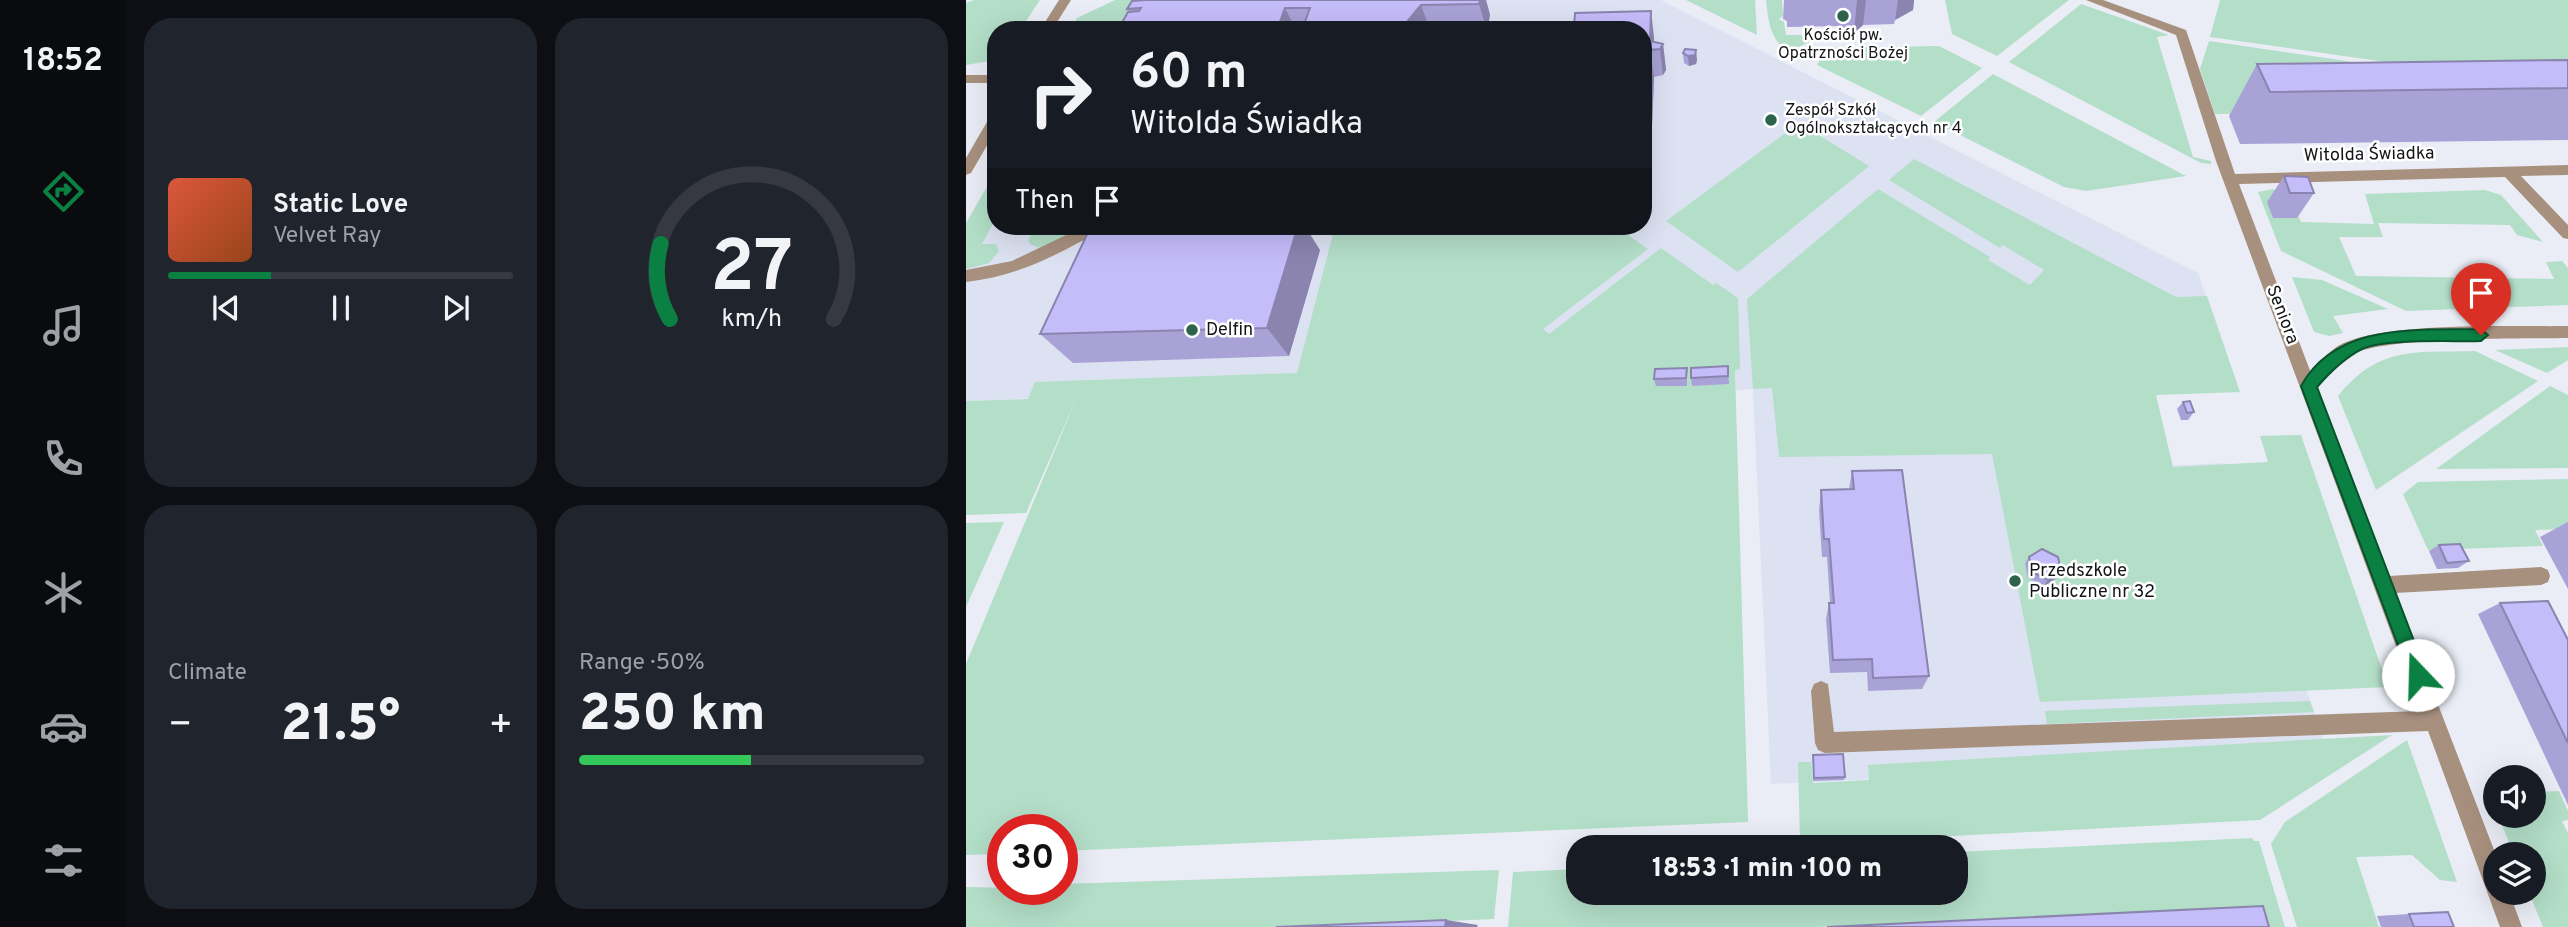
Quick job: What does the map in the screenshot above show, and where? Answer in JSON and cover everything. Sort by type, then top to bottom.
[{"type":"street","points":[[1052,21],[1065,0]]},
{"type":"street","name":"Seniora","points":[[2092,0],[2182,33],[2230,178],[2483,850]]},
{"type":"street","points":[[966,79],[987,79]]},
{"type":"street","points":[[966,170],[987,134]]},
{"type":"street","name":"Witolda Świadka","points":[[2230,178],[2568,170]]},
{"type":"street","points":[[2508,171],[2568,234]]},
{"type":"street","points":[[966,276],[999,274],[1079,235]]},
{"type":"street","points":[[2309,386],[2341,352],[2370,341],[2568,332]]},
{"type":"street","points":[[2383,585],[2541,576]]},
{"type":"street","points":[[1821,691],[1825,743],[2435,721]]},
{"type":"street","points":[[2503,905],[2511,927]]},
{"type":"shaded area","points":[[1131,0],[1661,0],[2198,273],[2232,370],[2099,375],[2123,468],[2226,463],[2330,757],[1771,784],[1753,389],[1736,390],[1735,369],[966,401],[966,267],[987,228],[987,235],[1652,235],[1652,21],[1104,21]]},
{"type":"green space","points":[[974,0],[1040,0],[1026,21],[987,21],[987,62],[966,65],[966,3]]},
{"type":"green space","points":[[1115,0],[1165,0],[1152,21],[1075,21]]},
{"type":"green space","points":[[1686,0],[1755,0],[1757,35]]},
{"type":"green space","points":[[1766,0],[1782,0],[1783,16],[1779,19],[1784,22],[1786,35],[1812,35],[1816,39],[1789,51],[1783,47],[1771,29]]},
{"type":"green space","points":[[1945,0],[2069,0],[1997,56],[1952,34]]},
{"type":"green space","points":[[2220,0],[2568,0],[2568,88],[2210,37]]},
{"type":"green space","points":[[2081,4],[2169,35],[2157,37],[2193,157],[2211,161],[2211,164],[2201,163],[2009,62]]},
{"type":"green space","points":[[2209,41],[2568,93],[2568,110],[2215,114],[2200,69]]},
{"type":"green space","points":[[1939,46],[1982,68],[1921,116],[1817,65],[1825,48]]},
{"type":"green space","points":[[1993,74],[2186,176],[2086,191],[2064,187],[1934,122]]},
{"type":"green space","points":[[1799,123],[1869,166],[1738,272],[1666,221]]},
{"type":"green space","points":[[1914,159],[2176,297],[2207,296],[2240,392],[2156,395],[2173,467],[2268,462],[2260,436],[2301,435],[2388,687],[2040,702],[1992,454],[1779,457],[1772,388],[1753,389],[1747,299],[1878,189],[1990,257],[1988,260],[2030,285],[2044,270],[2003,245],[2000,248],[1889,180]]},
{"type":"green space","points":[[987,187],[987,235],[982,244],[996,244],[999,251],[989,263],[966,269],[966,223]]},
{"type":"green space","points":[[2274,189],[2278,200],[2292,201],[2301,222],[2374,224],[2365,194],[2485,190],[2501,195],[2543,242],[2517,235],[2510,225],[2378,223],[2383,237],[2339,237],[2356,276],[2554,279],[2546,262],[2562,261],[2568,268],[2568,305],[2406,311],[2281,251],[2258,192]]},
{"type":"green space","points":[[1031,235],[1069,235],[1046,247],[1033,245],[1028,241]]},
{"type":"green space","points":[[1333,235],[1628,235],[1648,249],[1543,329],[1549,334],[1661,248],[1713,285],[1716,283],[1738,298],[1740,369],[1735,370],[1748,822],[1078,850],[1078,814],[987,814],[987,854],[966,855],[966,664],[1077,397],[1026,513],[966,515],[966,401],[1028,399],[1035,382],[1297,373]]},
{"type":"green space","points":[[2292,277],[2322,280],[2388,309],[2333,316],[2343,333],[2329,336],[2314,332]]},
{"type":"green space","points":[[2568,347],[2568,360],[2547,373],[2495,350]]},
{"type":"green space","points":[[2475,351],[2538,381],[2376,490],[2338,396],[2369,368],[2399,355]]},
{"type":"green space","points":[[2550,386],[2568,395],[2568,468],[2436,469]]},
{"type":"green space","points":[[2568,479],[2568,529],[2535,530],[2543,546],[2428,550],[2403,494],[2418,482]]},
{"type":"green space","points":[[1004,522],[966,607],[966,523]]},
{"type":"green space","points":[[2310,701],[2314,712],[2047,724],[2045,711]]},
{"type":"green space","points":[[2392,735],[2260,820],[1968,835],[1800,835],[1798,762],[1811,762],[1813,783],[1869,780],[1868,765]]},
{"type":"green space","points":[[2407,740],[2457,882],[2440,880],[2412,855],[2356,857],[2379,927],[2297,927],[2271,844],[2285,822]]},
{"type":"green space","points":[[2559,791],[2568,811],[2568,820],[2562,821],[2568,833],[2568,927],[2543,927],[2534,905],[2546,905],[2546,842],[2509,842],[2503,828],[2546,828],[2546,792]]},
{"type":"green space","points":[[2252,838],[2259,841],[2285,927],[2223,927],[2217,908],[1816,927],[1508,927],[1513,872],[1566,870],[1566,905],[1968,905],[1968,851]]},
{"type":"green space","points":[[1499,870],[1494,919],[1315,927],[966,927],[966,887],[987,887],[987,905],[1078,905],[1078,883]]},
{"type":"building","points":[[1480,0],[1479,4],[1421,5],[1408,21],[1305,21],[1310,8],[1285,8],[1280,21],[1123,21],[1128,12],[1139,11],[1141,8],[1127,9],[1132,1]]},
{"type":"building","points":[[1651,11],[1651,21],[1574,21],[1575,13]]},
{"type":"building","points":[[1652,41],[1663,44],[1660,49],[1652,50]]},
{"type":"building","points":[[1685,49],[1696,50],[1695,55],[1688,56],[1683,53]]},
{"type":"building","points":[[2568,60],[2568,88],[2270,92],[2257,64]]},
{"type":"building","points":[[2284,176],[2308,177],[2314,193],[2290,193]]},
{"type":"building","name":"Delfin","points":[[1087,235],[1295,235],[1267,328],[1040,334]]},
{"type":"building","points":[[1728,366],[1728,376],[1691,378],[1691,368]]},
{"type":"building","points":[[1687,368],[1686,378],[1654,379],[1655,369]]},
{"type":"building","points":[[2190,401],[2194,412],[2187,413],[2183,402]]},
{"type":"building","points":[[1902,470],[1929,676],[1873,678],[1872,659],[1833,660],[1829,603],[1834,603],[1829,539],[1824,539],[1821,490],[1854,489],[1852,471]]},
{"type":"building","points":[[2460,544],[2469,561],[2447,563],[2439,545]]},
{"type":"building","points":[[2042,549],[2058,557],[2061,572],[2048,580],[2032,572],[2029,557]]},
{"type":"building","points":[[2548,601],[2568,640],[2568,743],[2500,603]]},
{"type":"building","points":[[1843,754],[1845,777],[1814,778],[1813,755]]},
{"type":"building","points":[[2263,906],[2269,927],[1827,927]]},
{"type":"building","points":[[2448,912],[2454,927],[2414,927],[2409,914]]},
{"type":"building","points":[[1446,920],[1445,927],[1276,927]]},
{"type":"place","name":"Kościół pw. Opatrzności Bożej","points":[[1843,16]]},
{"type":"place","name":"Zespół Szkół Ogólnokształcących nr 4","points":[[1771,120]]},
{"type":"place","name":"Delfin","points":[[1192,330]]},
{"type":"place","name":"Przedszkole Publiczne nr 32","points":[[2015,581]]},
{"type":"route","points":[[2418,675],[2309,386],[2341,352],[2360,343],[2381,338],[2481,335]]}]
